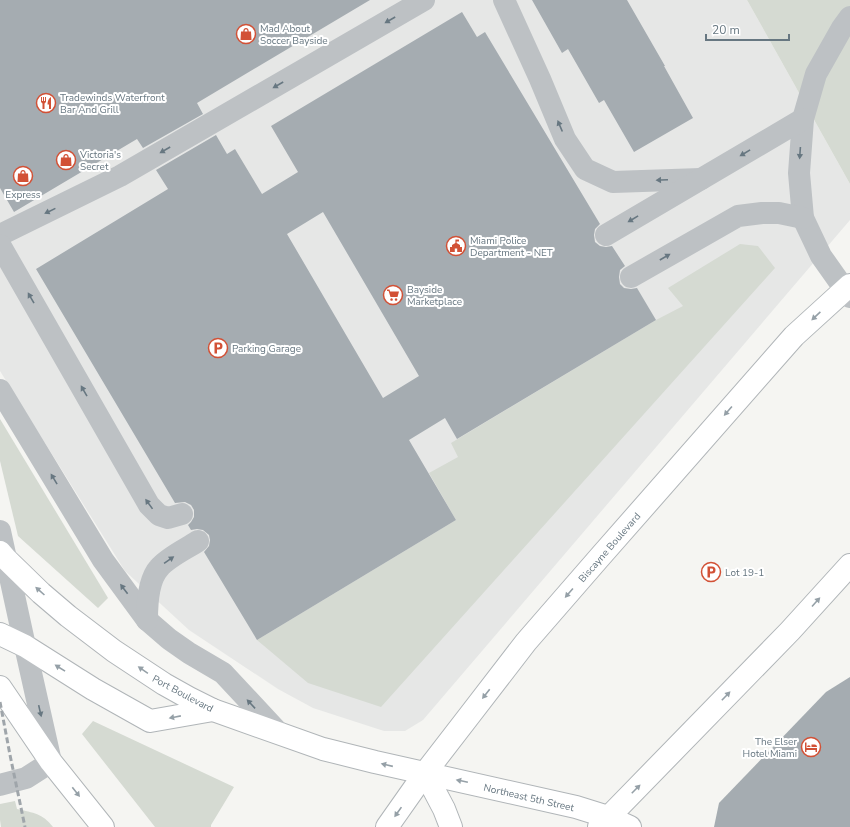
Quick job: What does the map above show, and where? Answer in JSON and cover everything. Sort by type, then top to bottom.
[{"type":"main road","name":"Biscayne Boulevard","points":[[387,827],[526,642],[794,336],[848,290]]},
{"type":"main road","name":"Port Boulevard","points":[[3,556],[41,593],[114,651],[188,698],[214,710],[323,749],[426,774]]},
{"type":"main road","points":[[603,822],[790,630],[850,565]]},
{"type":"main road","points":[[0,634],[25,646],[93,689],[150,721],[214,710]]},
{"type":"main road","points":[[0,688],[51,762],[103,827]]},
{"type":"main road","name":"Northeast 5th Street","points":[[426,774],[576,807],[603,822],[630,827]]},
{"type":"main road","points":[[426,774],[444,809],[451,827]]},
{"type":"street","points":[[0,236],[120,176],[424,0]]},
{"type":"street","points":[[504,0],[540,79],[565,139],[585,169],[613,182],[701,179]]},
{"type":"street","points":[[848,290],[821,256],[803,218],[799,172],[803,119],[816,74],[842,28],[850,17]]},
{"type":"street","points":[[606,235],[803,119]]},
{"type":"street","points":[[631,277],[738,216],[762,213],[779,213],[803,218]]},
{"type":"street","points":[[0,245],[149,506],[159,515],[168,518],[182,514]]},
{"type":"street","points":[[0,390],[102,560],[147,620],[189,653],[223,673],[278,732]]},
{"type":"street","points":[[0,531],[3,556],[51,762],[26,778],[0,785]]},
{"type":"street","points":[[147,620],[148,597],[154,574],[159,567],[168,560],[198,542]]},
{"type":"shaded area","name":"Bayside Marketplace","points":[[0,0],[747,0],[850,184],[850,220],[423,720],[405,731],[384,731],[313,708],[278,689],[189,630],[125,571],[0,371]]},
{"type":"shaded area","points":[[747,0],[850,0],[850,184]]},
{"type":"shaded area","points":[[740,244],[758,246],[775,268],[381,707],[308,683],[257,640],[456,520],[429,473],[458,457],[451,443],[656,320],[683,306],[668,288]]},
{"type":"shaded area","points":[[0,419],[108,598],[98,608],[18,536],[0,461]]},
{"type":"shaded area","points":[[93,721],[234,787],[211,827],[155,827],[82,734]]},
{"type":"shaded area","points":[[15,801],[17,809],[41,816],[53,827],[1,827],[0,804]]},
{"type":"building","points":[[0,0],[370,0],[197,103],[203,114],[143,148],[137,139],[14,212],[0,188]]},
{"type":"building","points":[[532,0],[627,0],[693,118],[634,152],[604,100],[599,103],[568,49],[562,53]]},
{"type":"building","name":"Parking Garage","points":[[462,12],[477,37],[485,32],[600,224],[595,229],[595,242],[600,246],[612,246],[625,266],[620,270],[620,284],[624,288],[637,288],[656,320],[457,439],[445,418],[409,440],[456,520],[257,640],[204,552],[209,546],[209,535],[203,530],[191,530],[188,525],[194,517],[194,510],[191,505],[185,502],[175,503],[36,269],[168,189],[156,170],[216,135],[227,154],[235,149],[262,194],[298,172],[271,126]],"holes":[[[323,212],[419,376],[383,398],[287,234]]]},
{"type":"building","name":"The Elser Hotel Miami","points":[[850,677],[850,827],[714,827],[719,803],[826,692]]},
{"type":"railway","points":[[0,702],[25,827]]},
{"type":"place","name":"Mad About Soccer Bayside","points":[[246,34]]},
{"type":"place","name":"Tradewinds Waterfront Bar And Grill","points":[[46,103]]},
{"type":"place","name":"Victoria's Secret","points":[[66,160]]},
{"type":"place","name":"Express","points":[[23,176]]},
{"type":"place","name":"Miami Police Department - NET","points":[[456,246]]},
{"type":"place","name":"Bayside Marketplace","points":[[393,295]]},
{"type":"place","name":"Parking Garage","points":[[218,348]]},
{"type":"place","name":"Lot 19-1","points":[[711,572]]},
{"type":"place","name":"The Elser Hotel Miami","points":[[811,747]]}]
